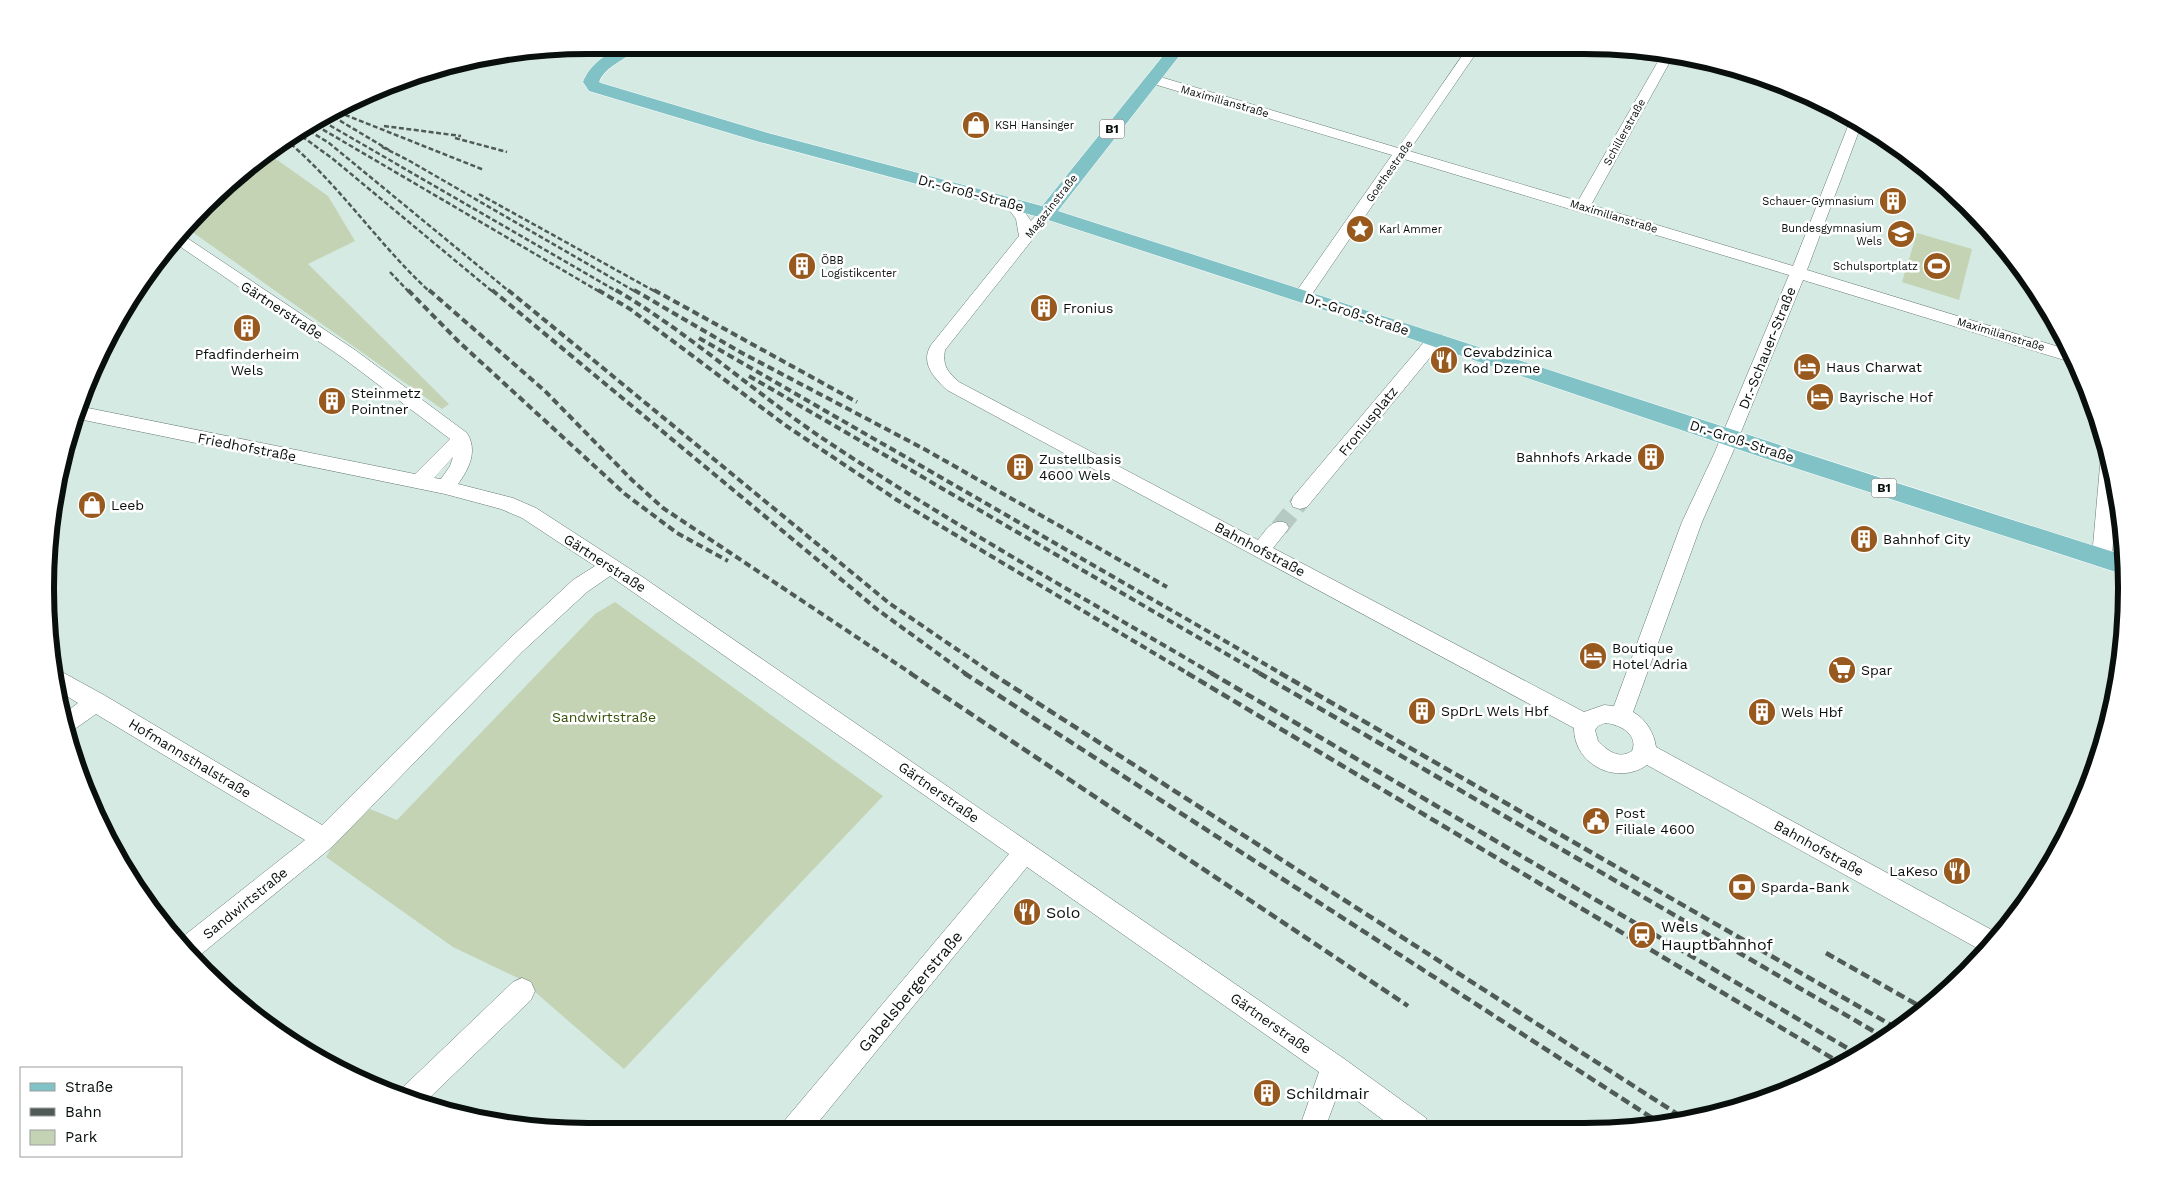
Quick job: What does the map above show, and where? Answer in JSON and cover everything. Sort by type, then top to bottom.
[{"type":"main road","name":"Dr.-Groß-Straße","points":[[619,54],[592,76],[591,82],[595,87],[762,137],[1046,212],[1436,339],[1730,438],[2117,562]]},
{"type":"main road","name":"Magazinstraße","points":[[1046,212],[1172,54]]},
{"type":"street","name":"Goethestraße","points":[[1302,296],[1469,54]]},
{"type":"street","name":"Schillerstraße","points":[[1582,207],[1665,60]]},
{"type":"street","name":"Maximilianstraße","points":[[1152,79],[1582,207],[2064,354]]},
{"type":"street","name":"Dr.-Schauer-Straße","points":[[1621,716],[1692,522],[1730,438],[1798,273],[1853,126]]},
{"type":"street","points":[[1011,203],[1023,218],[1027,237]]},
{"type":"street","name":"Magazinstraße","points":[[937,371],[935,360],[937,349],[1046,212]]},
{"type":"street","name":"Gärtnerstraße","points":[[182,241],[349,354],[461,438]]},
{"type":"street","name":"Froniusplatz","points":[[1300,502],[1436,339]]},
{"type":"street","name":"Bahnhofstraße","points":[[937,371],[953,386],[1586,724]]},
{"type":"street","name":"Friedhofstraße","points":[[83,414],[419,482]]},
{"type":"street","points":[[419,482],[461,438]]},
{"type":"street","points":[[445,487],[459,469],[465,452],[461,438]]},
{"type":"street","name":"Gärtnerstraße","points":[[419,482],[506,503],[529,513],[610,566],[1025,852],[1334,1067],[1409,1123]]},
{"type":"street","points":[[2102,557],[2108,483]]},
{"type":"street","points":[[1261,549],[1279,528]]},
{"type":"street","name":"Sandwirtstraße","points":[[190,946],[324,839],[515,646],[580,586],[610,566]]},
{"type":"street","name":"Hofmannsthalstraße","points":[[62,682],[324,839]]},
{"type":"street","points":[[71,721],[96,701]]},
{"type":"street","points":[[1604,714],[1621,716],[1629,721],[1642,735],[1644,752],[1633,763],[1624,765],[1605,760],[1596,755],[1585,739],[1584,731],[1590,718],[1604,714]]},
{"type":"street","name":"Bahnhofstraße","points":[[1644,752],[1987,940]]},
{"type":"street","name":"Gabelsbergerstraße","points":[[801,1123],[1025,852]]},
{"type":"street","points":[[414,1094],[522,991]]},
{"type":"street","points":[[1314,1123],[1334,1067]]},
{"type":"green space","points":[[273,157],[328,196],[355,241],[308,264],[449,404],[442,409],[191,231],[236,186]]},
{"type":"green space","name":"Schulsportplatz","points":[[1917,233],[1972,249],[1959,300],[1902,282]]},
{"type":"green space","points":[[615,602],[883,796],[624,1069],[520,979],[453,947],[326,857],[334,844],[370,809],[397,820],[595,614]]},
{"type":"tunnel","points":[[1279,528],[1300,502]]},
{"type":"railway","points":[[343,114],[484,170]]},
{"type":"railway","points":[[335,118],[389,150]]},
{"type":"railway","points":[[325,123],[618,292]]},
{"type":"railway","points":[[384,126],[461,136]]},
{"type":"railway","points":[[318,127],[600,292]]},
{"type":"railway","points":[[311,132],[329,143],[510,292]]},
{"type":"railway","points":[[302,137],[333,159],[493,292]]},
{"type":"railway","points":[[455,138],[507,152]]},
{"type":"railway","points":[[291,144],[323,175],[393,254],[430,292]]},
{"type":"railway","points":[[382,147],[408,160],[636,292]]},
{"type":"railway","points":[[479,194],[656,292]]},
{"type":"railway","points":[[390,272],[409,292]]},
{"type":"railway","points":[[408,290],[459,342],[625,494],[677,533],[728,561]]},
{"type":"railway","points":[[429,290],[545,391],[632,480],[663,508],[912,674]]},
{"type":"railway","points":[[492,290],[878,610],[966,674]]},
{"type":"railway","points":[[508,290],[889,603],[993,674]]},
{"type":"railway","points":[[598,290],[630,309],[785,425],[897,500],[1189,674]]},
{"type":"railway","points":[[616,290],[671,326],[831,444],[1020,562],[1213,674]]},
{"type":"railway","points":[[634,290],[742,353],[926,450],[1167,587]]},
{"type":"railway","points":[[654,290],[857,402]]},
{"type":"railway","points":[[699,338],[1282,674]]},
{"type":"railway","points":[[749,376],[1261,674]]},
{"type":"railway","points":[[910,673],[1408,1006]]},
{"type":"railway","points":[[964,673],[1654,1119]]},
{"type":"railway","points":[[991,673],[1678,1115]]},
{"type":"railway","points":[[1187,673],[1835,1060]]},
{"type":"railway","points":[[1211,673],[1852,1051]]},
{"type":"railway","points":[[1259,673],[1879,1034]]},
{"type":"railway","points":[[1280,673],[1892,1025]]},
{"type":"railway","points":[[1826,953],[1918,1005]]},
{"type":"place","name":"KSH Hansinger","points":[[976,125]]},
{"type":"place","name":"Schauer-Gymnasium","points":[[1893,201]]},
{"type":"place","name":"Karl Ammer","points":[[1360,229]]},
{"type":"place","name":"Bundesgymnasium Wels","points":[[1901,234]]},
{"type":"place","name":"ÖBB Logistikcenter","points":[[802,266]]},
{"type":"place","name":"Schulsportplatz","points":[[1937,266]]},
{"type":"place","name":"Fronius","points":[[1044,308]]},
{"type":"place","name":"Pfadfinderheim Wels","points":[[247,328]]},
{"type":"place","name":"Cevabdzinica Kod Dzeme","points":[[1444,360]]},
{"type":"place","name":"Haus Charwat","points":[[1807,367]]},
{"type":"place","name":"Bayrische Hof","points":[[1820,397]]},
{"type":"place","name":"Steinmetz Pointner","points":[[332,401]]},
{"type":"place","name":"Bahnhofs Arkade","points":[[1651,457]]},
{"type":"place","name":"Zustellbasis 4600 Wels","points":[[1020,467]]},
{"type":"place","name":"Leeb","points":[[92,505]]},
{"type":"place","name":"Bahnhof City","points":[[1864,539]]},
{"type":"place","name":"Boutique Hotel Adria","points":[[1593,656]]},
{"type":"place","name":"Spar","points":[[1842,670]]},
{"type":"place","name":"SpDrL Wels Hbf","points":[[1422,711]]},
{"type":"place","name":"Wels Hbf","points":[[1762,712]]},
{"type":"place","name":"Post Filiale 4600","points":[[1596,821]]},
{"type":"place","name":"LaKeso","points":[[1957,871]]},
{"type":"place","name":"Sparda-Bank","points":[[1742,887]]},
{"type":"place","name":"Solo","points":[[1027,912]]},
{"type":"place","name":"Wels Hauptbahnhof","points":[[1642,935]]},
{"type":"place","name":"Schildmair","points":[[1267,1093]]}]
